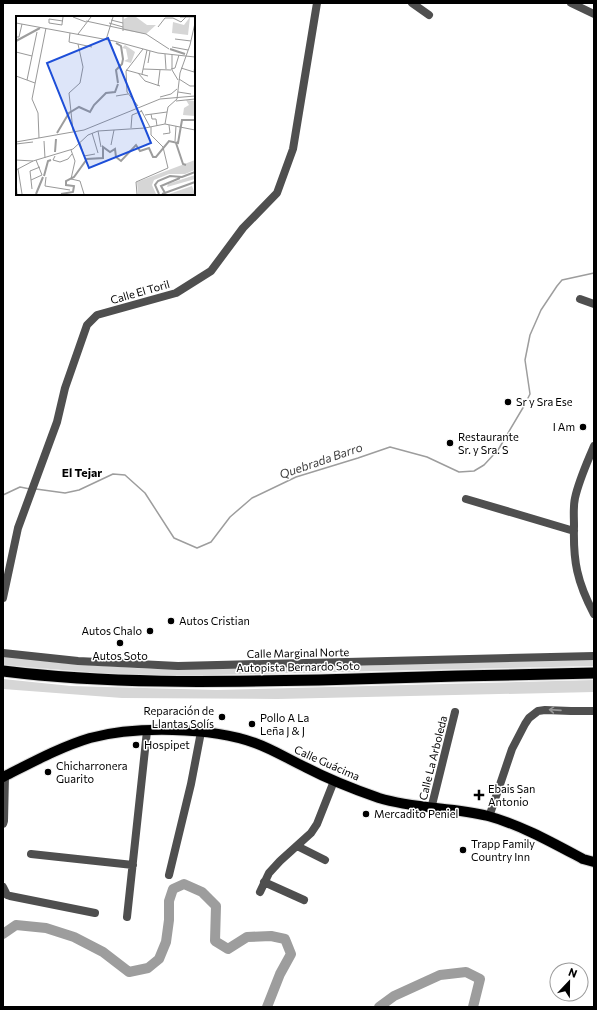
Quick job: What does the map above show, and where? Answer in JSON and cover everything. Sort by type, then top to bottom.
[{"type":"highway","name":"Autopista Bernardo Soto","points":[[3,671],[84,679],[159,682],[281,681],[594,673]]},
{"type":"main road","name":"Calle Guácima","points":[[6,776],[55,752],[89,739],[116,733],[146,731],[201,732],[254,742],[334,781],[379,798],[431,809],[489,817],[521,828],[583,859],[594,862]]},
{"type":"street","name":"Calle El Toril","points":[[3,598],[18,528],[57,422],[65,388],[87,325],[97,315],[176,293],[211,271],[243,228],[277,193],[293,149],[316,3]]},
{"type":"street","points":[[412,3],[429,15]]},
{"type":"street","points":[[573,3],[594,14]]},
{"type":"street","points":[[580,299],[594,304]]},
{"type":"street","points":[[594,446],[575,498],[574,531],[575,562],[578,579],[584,596],[594,614]]},
{"type":"street","points":[[466,499],[574,531]]},
{"type":"street","name":"Calle Marginal Norte","points":[[3,653],[78,661],[178,666],[594,656]]},
{"type":"street","points":[[489,817],[512,749],[528,718],[545,710],[594,711]]},
{"type":"street","name":"Calle La Arboleda","points":[[431,809],[455,712]]},
{"type":"street","points":[[127,917],[146,731]]},
{"type":"street","points":[[170,875],[191,784],[201,732]]},
{"type":"street","points":[[3,824],[6,776]]},
{"type":"street","points":[[260,892],[269,873],[280,860],[311,833],[317,824],[334,781]]},
{"type":"street","points":[[297,846],[326,860]]},
{"type":"street","points":[[31,854],[133,865]]},
{"type":"street","points":[[264,882],[304,900]]},
{"type":"street","points":[[3,887],[7,895],[10,896],[95,913]]},
{"type":"shaded area","points":[[3,656],[72,664],[151,669],[321,668],[405,664],[594,659],[594,666],[172,676],[110,674],[3,665]]},
{"type":"shaded area","points":[[3,679],[71,686],[217,690],[594,680],[594,692],[277,699],[122,698],[3,689]]},
{"type":"waterway","name":"Quebrada Barro","points":[[528,398],[530,394],[525,360],[530,335],[541,310],[562,280],[594,273]]},
{"type":"waterway","name":"Quebrada Barro","points":[[36,489],[65,493],[79,490],[113,474],[125,475],[145,493],[174,538],[197,548],[211,542],[230,517],[252,498],[296,477],[390,447],[427,457],[459,472],[474,471],[484,465],[498,450],[524,406]]},
{"type":"waterway","name":"Quebrada Barro","points":[[3,495],[20,487],[30,489]]},
{"type":"waterway","points":[[3,934],[16,925],[46,928],[74,937],[103,952],[129,972],[148,968],[159,959],[166,942],[169,920],[169,901],[173,889],[184,884],[202,892],[216,906],[215,941],[228,949],[247,937],[271,936],[285,939],[291,954],[280,974],[267,1007]]},
{"type":"waterway","points":[[379,1007],[394,996],[440,975],[466,972],[480,979],[473,1007]]},
{"type":"place","name":"Sr y Sra Ese","points":[[508,402]]},
{"type":"place","name":"I Am","points":[[583,427]]},
{"type":"place","name":"Restaurante Sr. y Sra. S","points":[[450,443]]},
{"type":"place","name":"Autos Cristian","points":[[171,621]]},
{"type":"place","name":"Autos Chalo","points":[[150,631]]},
{"type":"place","name":"Autos Soto","points":[[120,643]]},
{"type":"place","name":"Reparación de Llantas Solís","points":[[222,717]]},
{"type":"place","name":"Pollo A La Leña J & J","points":[[252,724]]},
{"type":"place","name":"Hospipet","points":[[136,745]]},
{"type":"place","name":"Chicharronera Guarito","points":[[48,772]]},
{"type":"place","name":"Ebais San Antonio","points":[[479,795]]},
{"type":"place","name":"Mercadito Peniel","points":[[366,814]]},
{"type":"place","name":"Trapp Family Country Inn","points":[[463,850]]},
{"type":"district","name":"El Tejar","points":[[82,473]]}]
